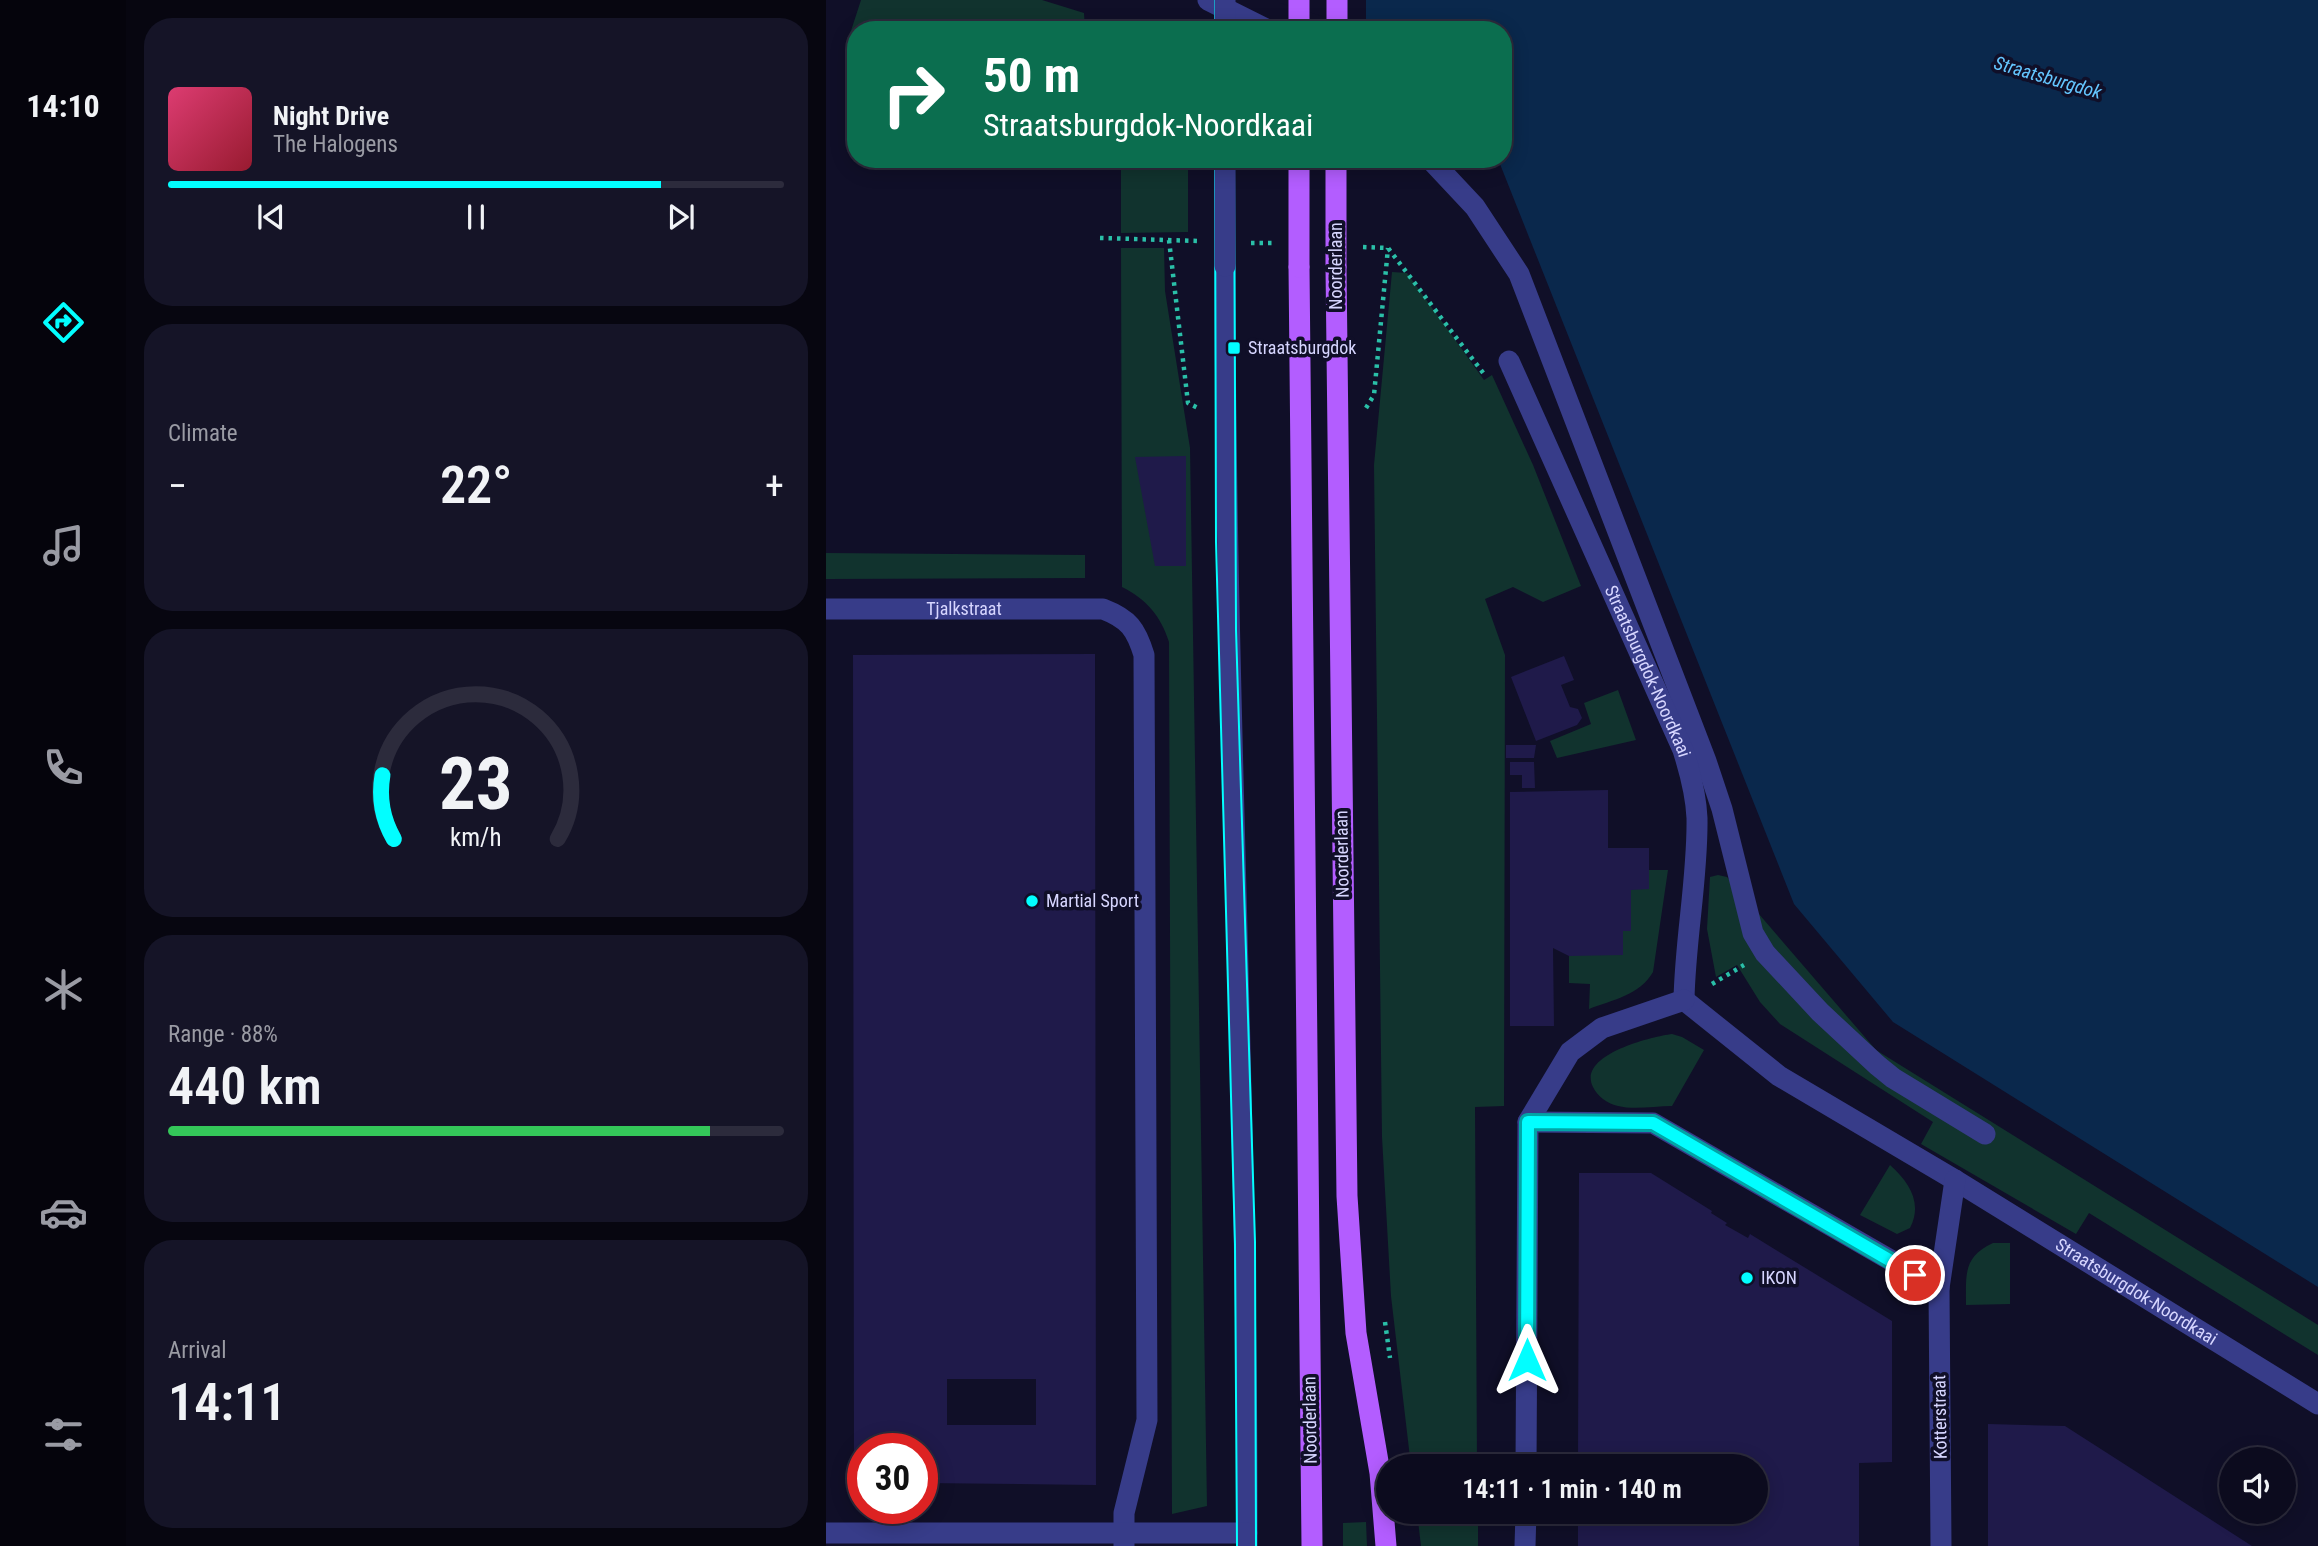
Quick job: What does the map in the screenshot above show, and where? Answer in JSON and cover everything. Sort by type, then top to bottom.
[{"type":"main road","points":[[1299,0],[1299,21]]},
{"type":"main road","points":[[1337,0],[1337,21]]},
{"type":"main road","name":"Noorderlaan","points":[[1299,168],[1312,1546]]},
{"type":"main road","name":"Noorderlaan","points":[[1336,168],[1347,1196],[1356,1333],[1380,1473],[1386,1546]]},
{"type":"street","points":[[1208,0],[1250,21]]},
{"type":"street","points":[[1225,0],[1225,21]]},
{"type":"street","points":[[826,1533],[1247,1540],[1241,1091],[1227,612],[1225,168]]},
{"type":"street","points":[[1438,168],[1475,207],[1519,274],[1706,761],[1722,809],[1753,933],[1765,953],[1820,1012],[1877,1065],[1893,1078],[1985,1134]]},
{"type":"street","name":"Straatsburgdok-Noordkaai","points":[[1509,361],[1690,772],[1697,817],[1684,1000],[1779,1076],[1955,1180],[2318,1404]]},
{"type":"street","name":"Tjalkstraat","points":[[826,609],[1103,609],[1118,615],[1138,635],[1143,655],[1147,1420],[1124,1513],[1125,1539]]},
{"type":"street","points":[[1526,1454],[1528,1122],[1570,1052],[1602,1028],[1684,1000]]},
{"type":"street","points":[[1528,1122],[1653,1123],[1938,1289],[1955,1180]]},
{"type":"street","name":"Kotterstraat","points":[[1938,1289],[1941,1546]]},
{"type":"street","points":[[1525,1546],[1526,1524]]},
{"type":"path","points":[[1169,240],[1188,403],[1201,410]]},
{"type":"path","points":[[1362,415],[1374,396],[1388,248]]},
{"type":"path","points":[[1684,1000],[1765,953]]},
{"type":"green space","points":[[861,0],[1042,0],[1084,13],[1084,21],[854,21]]},
{"type":"green space","points":[[1121,168],[1188,168],[1188,232],[1121,233]]},
{"type":"green space","points":[[1121,248],[1164,248],[1165,291],[1190,448],[1207,1506],[1172,1514],[1169,642],[1162,624],[1151,609],[1122,587]]},
{"type":"green space","points":[[1392,272],[1407,273],[1484,380],[1492,375],[1533,465],[1581,586],[1543,602],[1513,587],[1485,599],[1505,655],[1504,1106],[1475,1107],[1477,1454],[1410,1454],[1391,1296],[1382,1137],[1374,465]]},
{"type":"green space","points":[[826,553],[1085,555],[1085,578],[826,579]]},
{"type":"green space","points":[[1618,690],[1636,740],[1557,758],[1550,741],[1591,724],[1584,703]]},
{"type":"green space","points":[[1649,870],[1668,870],[1653,972],[1633,991],[1589,1009],[1590,984],[1569,983],[1569,956],[1623,931],[1631,931],[1631,890]]},
{"type":"green space","points":[[1710,877],[1727,877],[1876,1050],[2318,1325],[2318,1355],[2089,1213],[2076,1234],[1921,1144],[1933,1122],[1780,1024],[1760,1002],[1737,965],[1716,977],[1707,929]]},
{"type":"green space","points":[[1672,1034],[1704,1050],[1672,1106],[1624,1107],[1610,1103],[1597,1093],[1591,1076],[1605,1057],[1633,1044]]},
{"type":"green space","points":[[1890,1165],[1903,1178],[1912,1193],[1915,1210],[1910,1228],[1897,1234],[1860,1215]]},
{"type":"green space","points":[[1993,1243],[2010,1243],[2010,1304],[1966,1305],[1967,1275],[1971,1261],[1983,1248]]},
{"type":"green space","points":[[1366,1522],[1367,1546],[1343,1546],[1343,1523]]},
{"type":"green space","points":[[1418,1524],[1478,1524],[1478,1546],[1421,1546]]},
{"type":"water","name":"Straatsburgdok","points":[[1281,0],[2318,0],[2318,1287],[1893,1022],[1794,904],[1502,168],[1512,168],[1512,21],[1348,21]]},
{"type":"pier","points":[[1277,0],[1366,0],[1366,21],[1337,21]]},
{"type":"building","points":[[1186,456],[1186,566],[1155,566],[1135,457]]},
{"type":"building","points":[[1095,654],[1096,1485],[938,1483],[938,1433],[854,1433],[853,655]],"holes":[[[947,1379],[1036,1379],[1036,1425],[947,1425]]]},
{"type":"building","points":[[1564,656],[1574,680],[1561,685],[1570,707],[1578,709],[1582,718],[1577,725],[1536,741],[1511,677]]},
{"type":"building","points":[[1506,745],[1536,745],[1534,758],[1506,758]]},
{"type":"building","points":[[1510,762],[1534,762],[1535,788],[1522,788],[1522,775],[1510,775]]},
{"type":"building","points":[[1608,790],[1608,848],[1649,848],[1649,889],[1631,890],[1631,931],[1623,931],[1623,955],[1569,956],[1553,948],[1554,1026],[1510,1026],[1510,792]]},
{"type":"building","points":[[1579,1173],[1651,1173],[1712,1211],[1711,1213],[1727,1223],[1725,1225],[1748,1238],[1750,1234],[1892,1321],[1892,1462],[1859,1463],[1859,1546],[1578,1546],[1578,1524],[1768,1524],[1768,1454],[1578,1454]]},
{"type":"building","points":[[1988,1424],[2065,1426],[2252,1546],[1988,1546]]},
{"type":"tram line","points":[[1215,0],[1215,21]]},
{"type":"tram line","points":[[1234,0],[1234,21]]},
{"type":"tram line","points":[[1215,168],[1216,542],[1235,1244],[1237,1546]]},
{"type":"tram line","points":[[1234,168],[1236,630],[1255,1242],[1256,1546]]},
{"type":"place","name":"Straatsburgdok","points":[[1234,348]]},
{"type":"place","name":"Martial Sport","points":[[1032,901]]},
{"type":"place","name":"IKON","points":[[1747,1278]]},
{"type":"route","points":[[1527,1360],[1528,1122],[1653,1123],[1915,1275]]}]
